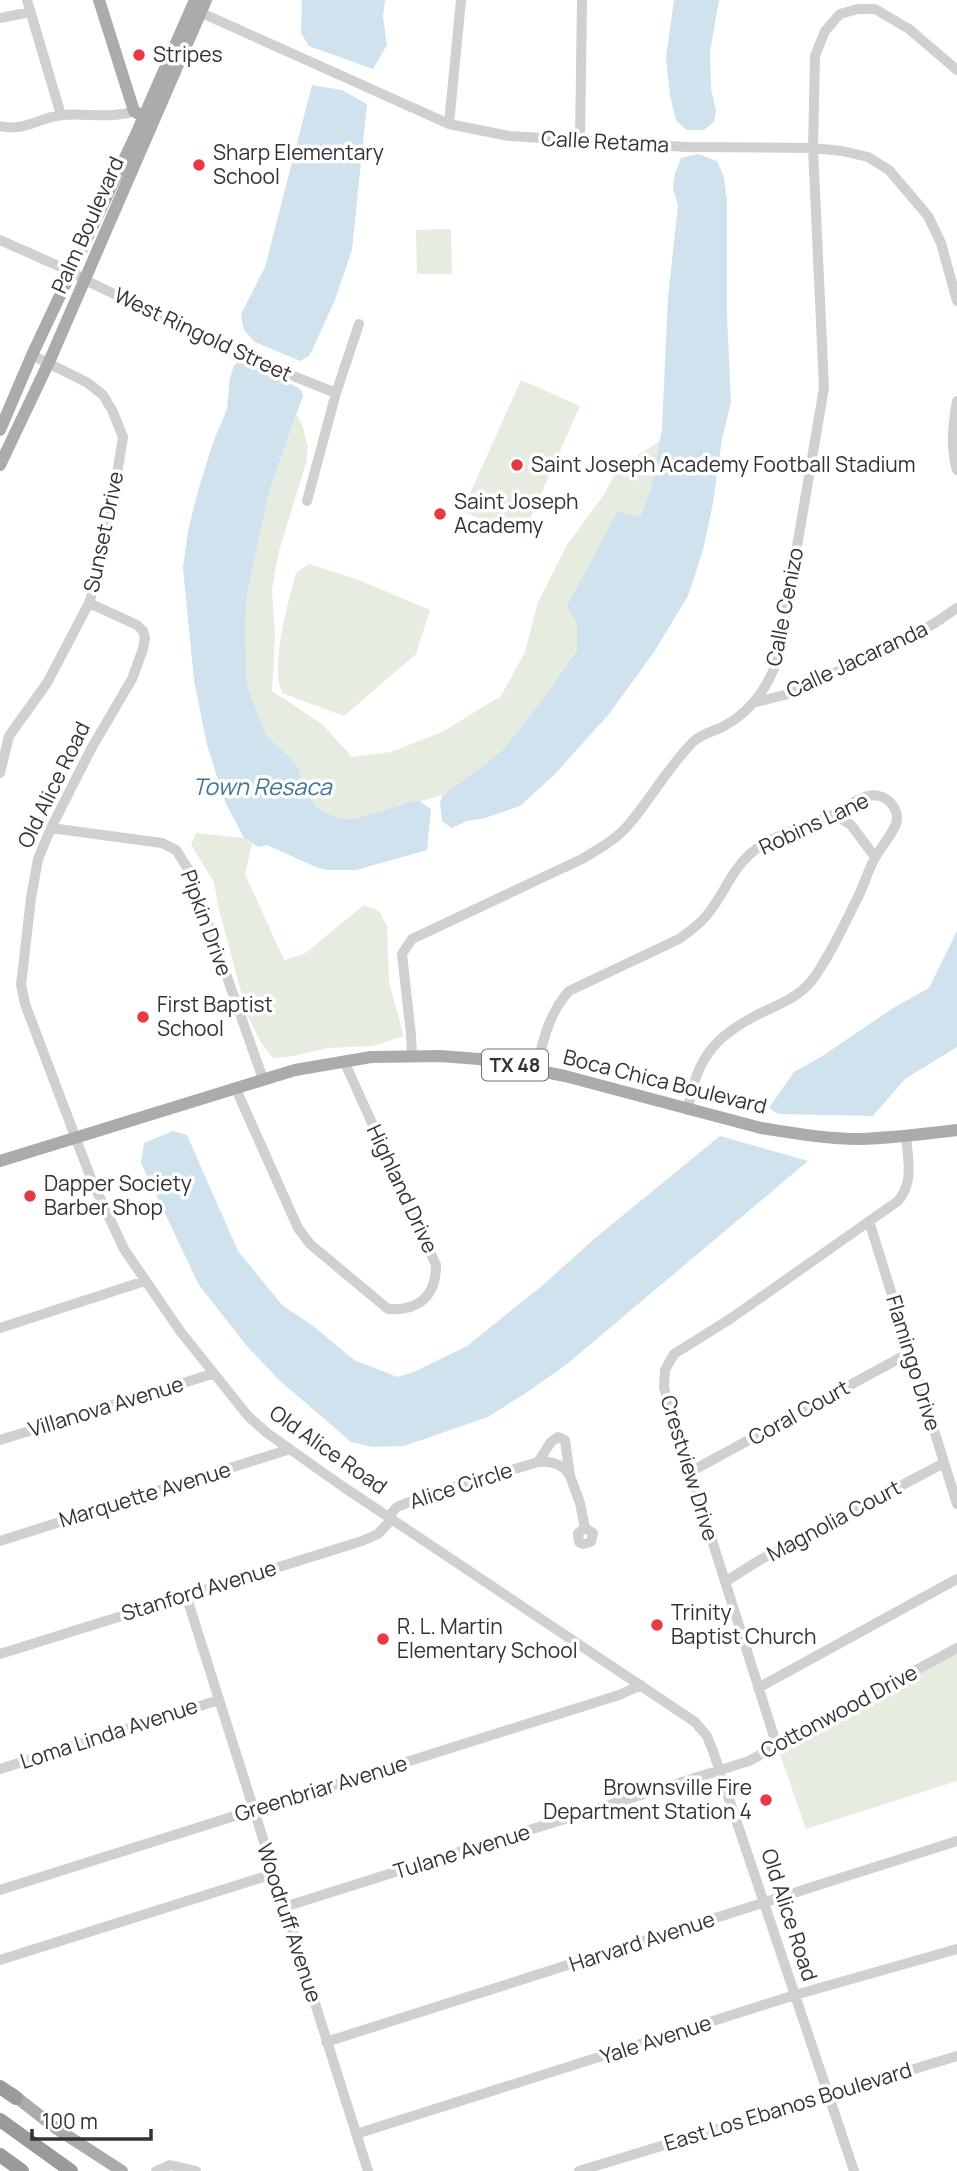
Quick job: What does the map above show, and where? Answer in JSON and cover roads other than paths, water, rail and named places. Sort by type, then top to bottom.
[{"type":"highway","points":[[0,2086],[16,2098]]},
{"type":"highway","points":[[0,2120],[71,2171]]},
{"type":"highway","points":[[0,2155],[22,2171]]},
{"type":"main road","points":[[99,0],[145,116]]},
{"type":"main road","name":"Palm Boulevard","points":[[0,430],[32,355],[196,7],[206,0]]},
{"type":"main road","name":"Palm Boulevard","points":[[0,465],[85,280],[145,116]]},
{"type":"main road","name":"Boca Chica Boulevard","points":[[0,1161],[295,1070],[344,1061],[412,1055],[479,1059],[536,1069],[688,1110],[800,1135],[857,1139],[957,1129]]},
{"type":"main road","points":[[16,2098],[57,2129],[122,2171]]},
{"type":"street","points":[[27,0],[61,115]]},
{"type":"street","points":[[449,124],[461,0]]},
{"type":"street","points":[[580,140],[582,0]]},
{"type":"street","name":"Calle Retama","points":[[196,7],[449,124],[509,136],[687,147],[813,148],[868,157],[889,170],[928,216],[941,243],[957,301]]},
{"type":"street","name":"Calle Cenizo","points":[[412,1055],[402,954],[412,939],[582,859],[609,843],[628,825],[696,739],[726,725],[753,703],[765,687],[779,658],[824,388],[813,148],[815,56],[825,31],[840,14],[858,9],[875,9],[908,29],[957,70]]},
{"type":"street","points":[[0,18],[30,12]]},
{"type":"street","points":[[0,127],[14,130],[61,115],[145,116]]},
{"type":"street","name":"West Ringold Street","points":[[0,240],[72,272],[243,356],[336,393]]},
{"type":"street","points":[[307,502],[336,393],[359,324]]},
{"type":"street","name":"Sunset Drive","points":[[0,773],[9,736],[47,683],[89,603],[104,555],[123,437],[103,396],[88,383],[32,355]]},
{"type":"street","points":[[957,401],[953,439],[953,457],[957,470]]},
{"type":"street","name":"Old Alice Road","points":[[89,603],[137,625],[145,638],[132,679],[91,749],[38,859],[21,984],[25,1004],[111,1224],[145,1281],[212,1374],[248,1416],[267,1433],[641,1685],[703,1730],[720,1771],[854,2171]]},
{"type":"street","name":"Calle Jacaranda","points":[[753,703],[792,693],[898,643],[936,623],[957,608]]},
{"type":"street","points":[[0,728],[9,736]]},
{"type":"street","name":"Robins Lane","points":[[536,1069],[551,1017],[569,991],[685,935],[707,915],[735,871],[751,853],[765,844],[834,814],[858,800],[876,795],[888,800],[896,810],[897,822],[875,857],[859,894],[813,979],[798,994],[742,1022],[723,1035],[706,1054],[693,1087],[688,1110]]},
{"type":"street","points":[[834,814],[851,825],[875,857]]},
{"type":"street","name":"Pipkin Drive","points":[[51,828],[162,842],[176,850],[190,872],[263,1079]]},
{"type":"street","name":"Highland Drive","points":[[235,1087],[288,1209],[304,1236],[310,1244],[388,1309],[402,1310],[419,1304],[430,1291],[436,1265],[344,1061]]},
{"type":"street","name":"Crestview Drive","points":[[777,1746],[664,1388],[665,1370],[674,1354],[730,1319],[898,1202],[908,1186],[909,1178],[906,1136]]},
{"type":"street","name":"Flamingo Drive","points":[[869,1221],[957,1504]]},
{"type":"street","points":[[0,1328],[145,1281]]},
{"type":"street","name":"Coral Court","points":[[690,1472],[909,1353]]},
{"type":"street","name":"Villanova Avenue","points":[[0,1440],[212,1374]]},
{"type":"street","name":"Alice Circle","points":[[538,1462],[551,1442],[558,1437],[562,1438],[585,1528]]},
{"type":"street","name":"Marquette Avenue","points":[[0,1541],[290,1449]]},
{"type":"street","name":"Alice Circle","points":[[390,1517],[397,1507],[427,1495],[538,1462],[557,1464],[570,1476]]},
{"type":"street","name":"Magnolia Court","points":[[725,1582],[758,1561],[944,1463]]},
{"type":"street","name":"Stanford Avenue","points":[[0,1654],[362,1541],[378,1534],[390,1517]]},
{"type":"street","points":[[758,1688],[957,1579]]},
{"type":"street","name":"Woodruff Avenue","points":[[186,1595],[368,2171]]},
{"type":"street","name":"Cottonwood Drive","points":[[720,1771],[749,1761],[957,1648]]},
{"type":"street","name":"Greenbriar Avenue","points":[[0,1890],[619,1695],[641,1685]]},
{"type":"street","name":"Loma Linda Avenue","points":[[0,1769],[219,1700]]},
{"type":"street","name":"Tulane Avenue","points":[[284,1907],[720,1771]]},
{"type":"street","name":"Harvard Avenue","points":[[326,2042],[957,1841]]},
{"type":"street","points":[[0,1960],[273,1874]]},
{"type":"street","name":"Yale Avenue","points":[[356,2134],[795,1996],[957,1949]]},
{"type":"street","name":"East Los Ebanos Boulevard","points":[[579,2171],[957,2056]]},
{"type":"street","points":[[156,2171],[170,2165],[196,2171]]},
{"type":"water","points":[[302,0],[385,0],[383,17],[387,45],[373,69],[309,46],[301,33]]},
{"type":"water","points":[[674,0],[719,0],[710,52],[711,89],[716,111],[714,122],[704,130],[687,130],[676,121],[670,95],[666,58]]},
{"type":"water","points":[[312,85],[342,90],[367,104],[352,250],[335,300],[316,342],[309,356],[300,361],[255,342],[244,330],[241,314],[265,267]]},
{"type":"water","points":[[698,154],[717,161],[724,177],[727,201],[727,317],[731,402],[703,550],[688,596],[654,652],[609,714],[555,774],[520,806],[452,828],[442,821],[440,802],[443,795],[500,753],[577,650],[577,623],[567,606],[618,511],[640,518],[651,488],[662,429],[668,297],[678,206],[673,188],[675,173],[681,158]]},
{"type":"water","name":"Town Resaca","points":[[241,361],[297,387],[303,396],[269,492],[247,594],[247,685],[266,735],[299,769],[304,789],[316,807],[339,819],[355,819],[418,800],[431,809],[427,850],[356,870],[318,868],[267,845],[258,847],[244,838],[225,802],[207,745],[194,680],[183,568],[188,531],[198,491],[227,409],[234,365]]},
{"type":"water","points":[[957,931],[957,1047],[905,1079],[873,1116],[778,1114],[769,1108],[794,1072],[929,988]]},
{"type":"water","points":[[173,1131],[187,1135],[238,1251],[282,1305],[312,1325],[354,1360],[397,1377],[414,1372],[467,1346],[720,1136],[808,1161],[567,1364],[526,1393],[488,1417],[404,1446],[372,1447],[351,1442],[278,1379],[246,1345],[199,1285],[141,1163],[144,1143]]},
{"type":"place","name":"Stripes","points":[[139,55]]},
{"type":"place","name":"Sharp Elementary School","points":[[199,165]]},
{"type":"place","name":"Saint Joseph Academy Football Stadium","points":[[517,465]]},
{"type":"place","name":"Saint Joseph Academy","points":[[440,514]]},
{"type":"place","name":"First Baptist School","points":[[143,1017]]},
{"type":"place","name":"Dapper Society Barber Shop","points":[[30,1196]]},
{"type":"place","name":"Trinity Baptist Church","points":[[657,1625]]},
{"type":"place","name":"R. L. Martin Elementary School","points":[[383,1639]]},
{"type":"place","name":"Brownsville Fire Department Station 4","points":[[766,1800]]}]
